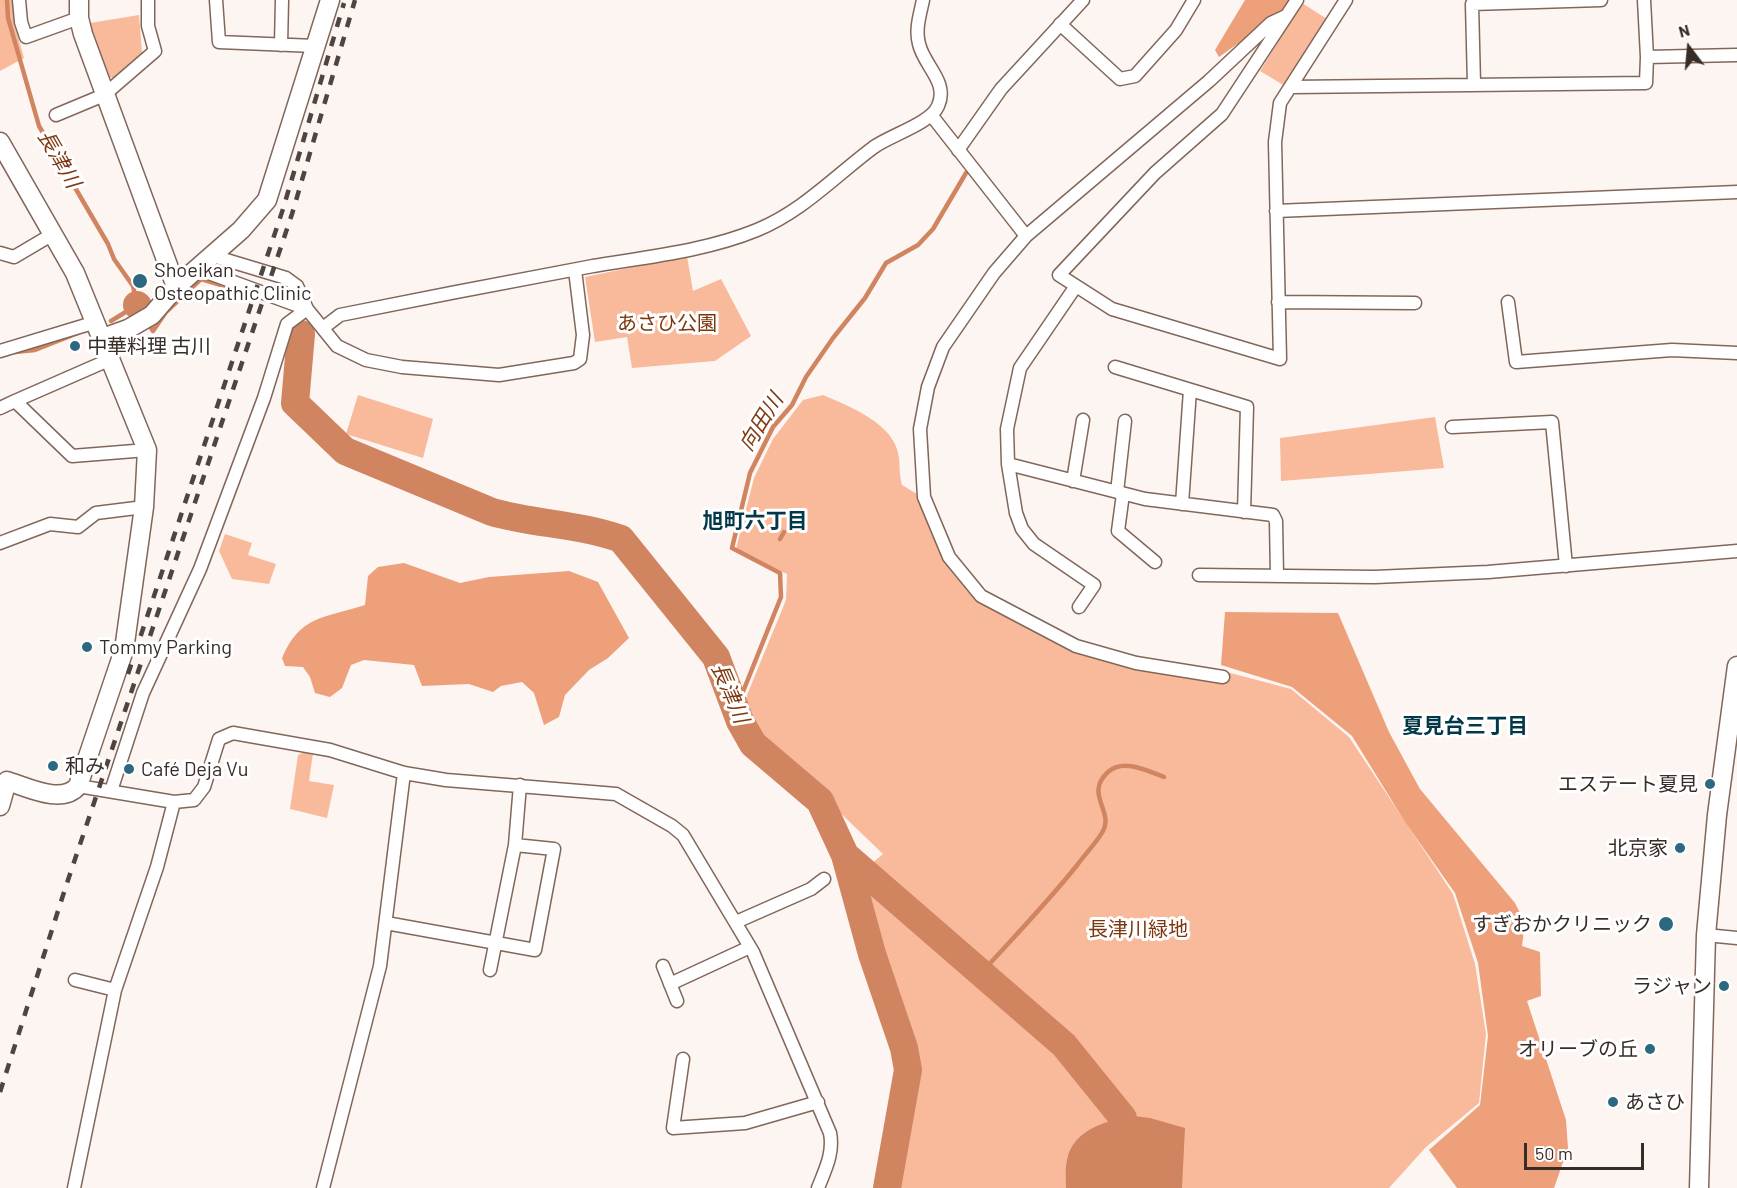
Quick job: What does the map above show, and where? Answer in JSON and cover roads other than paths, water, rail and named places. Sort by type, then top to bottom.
[{"type":"street","points":[[19,0],[21,22],[26,37],[79,9],[104,95],[176,288]]},
{"type":"street","points":[[56,115],[104,95],[154,51],[147,26],[148,0]]},
{"type":"street","points":[[216,0],[219,42],[315,46]]},
{"type":"street","points":[[281,45],[282,0]]},
{"type":"street","points":[[0,351],[99,330],[128,329],[152,315],[176,288],[213,256],[267,200],[330,0]]},
{"type":"street","points":[[322,328],[339,315],[677,251],[758,230],[813,199],[874,147],[896,133],[932,116],[941,99],[940,85],[924,58],[919,43],[917,28],[923,0]]},
{"type":"street","points":[[958,150],[1002,89],[1083,0]]},
{"type":"street","points":[[1060,24],[1120,79],[1135,76],[1176,30],[1194,0]]},
{"type":"street","points":[[1297,0],[1222,114],[1155,173],[1059,275],[1112,309],[1280,359],[1275,142],[1280,103],[1346,0]]},
{"type":"street","points":[[1474,84],[1472,4],[1601,0]]},
{"type":"street","points":[[1292,87],[1646,83],[1644,0]]},
{"type":"street","points":[[1223,677],[1136,663],[1076,646],[981,596],[949,557],[937,532],[923,485],[920,429],[928,387],[943,347],[994,273],[1026,237],[1209,81],[1271,23],[1286,16]]},
{"type":"street","points":[[1647,57],[1737,56]]},
{"type":"street","points":[[932,116],[1026,237]]},
{"type":"street","points":[[0,142],[75,273],[147,450],[144,507],[124,650],[78,786],[72,792],[59,795],[4,780],[0,806]]},
{"type":"street","points":[[1276,211],[1737,192]]},
{"type":"street","points":[[0,253],[14,257],[53,234]]},
{"type":"street","points":[[213,256],[286,278],[297,286],[307,309],[337,346],[366,360],[402,367],[500,375],[574,363],[580,359],[583,349],[575,270]]},
{"type":"street","points":[[198,269],[307,309]]},
{"type":"street","points":[[1076,286],[1020,368],[1007,429],[1008,464],[1016,513],[1022,529],[1034,544],[1094,585],[1079,607]]},
{"type":"street","points":[[1278,302],[1415,303]]},
{"type":"street","points":[[1508,302],[1516,362],[1672,350],[1737,353]]},
{"type":"street","points":[[111,791],[143,693],[200,569],[264,398],[287,324],[307,309]]},
{"type":"street","points":[[0,408],[111,359]]},
{"type":"street","points":[[1115,367],[1247,407],[1244,512]]},
{"type":"street","points":[[1182,504],[1190,390]]},
{"type":"street","points":[[15,401],[72,456],[147,450]]},
{"type":"street","points":[[1073,481],[1083,420]]},
{"type":"street","points":[[1125,421],[1118,531],[1155,562]]},
{"type":"street","points":[[1452,427],[1552,422],[1566,566]]},
{"type":"street","points":[[1008,464],[1120,493],[1182,504],[1273,515],[1276,521],[1277,576]]},
{"type":"street","points":[[0,543],[50,524],[78,527],[96,513],[144,507]]},
{"type":"street","points":[[1199,575],[1375,577],[1566,566],[1737,551]]},
{"type":"street","points":[[1699,1188],[1706,935],[1718,815],[1737,666]]},
{"type":"street","points":[[78,786],[174,802],[188,802],[198,796],[219,739],[233,733],[330,750],[404,773],[446,780],[616,794],[672,826],[683,835],[750,947],[818,1101],[832,1144],[818,1188]]},
{"type":"street","points":[[323,1188],[380,966],[404,773]]},
{"type":"street","points":[[490,970],[515,845],[520,785]]},
{"type":"street","points":[[74,1188],[115,990],[157,867],[174,802]]},
{"type":"street","points":[[386,923],[535,950],[554,849],[515,845]]},
{"type":"street","points":[[736,922],[811,888],[825,879]]},
{"type":"street","points":[[1706,935],[1737,938]]},
{"type":"street","points":[[670,984],[750,947]]},
{"type":"street","points":[[663,966],[677,1001]]},
{"type":"street","points":[[75,980],[115,990]]},
{"type":"street","points":[[683,1059],[673,1128],[745,1123],[818,1101]]},
{"type":"waterway","name":"長津川","points":[[7,0],[8,18],[39,126],[108,244],[114,259],[133,286],[137,305],[111,321]]},
{"type":"waterway","name":"向田川","points":[[736,709],[781,597],[780,573],[732,548],[750,473],[773,427],[792,405],[806,377],[865,298],[886,263],[918,245],[933,229],[966,173]]},
{"type":"waterway","name":"長津川","points":[[148,323],[153,331],[166,312],[201,279],[238,290]]},
{"type":"waterway","points":[[15,352],[35,350],[78,333]]},
{"type":"waterway","name":"長津川","points":[[301,334],[295,403],[345,451],[492,512],[589,530],[621,539],[716,657],[740,721],[753,744],[820,801],[845,855],[872,954],[904,1048],[908,1070],[887,1188]]},
{"type":"waterway","points":[[780,539],[784,532]]},
{"type":"waterway","points":[[981,973],[1055,892],[1101,835],[1105,816],[1099,788],[1101,780],[1108,772],[1114,768],[1128,766],[1164,777]]},
{"type":"waterway","points":[[845,855],[1064,1045],[1123,1118]]},
{"type":"railway","points":[[0,1092],[66,886],[292,214],[355,0]]},
{"type":"railway","points":[[128,674],[283,209],[344,3]]},
{"type":"place","name":"Shoeikan Osteopathic Clinic","points":[[140,281]]},
{"type":"place","name":"中華料理 古川","points":[[75,346]]},
{"type":"place","name":"Tommy Parking","points":[[87,647]]},
{"type":"place","name":"和み","points":[[53,766]]},
{"type":"place","name":"Café Deja Vu","points":[[129,769]]},
{"type":"place","name":"エステート夏見","points":[[1710,784]]},
{"type":"place","name":"北京家","points":[[1680,848]]},
{"type":"place","name":"すぎおかクリニック","points":[[1666,924]]},
{"type":"place","name":"ラジャン","points":[[1724,986]]},
{"type":"place","name":"オリーブの丘","points":[[1650,1049]]},
{"type":"place","name":"あさひ","points":[[1613,1102]]},
{"type":"district","name":"旭町六丁目","points":[[755,521]]},
{"type":"district","name":"夏見台三丁目","points":[[1465,726]]},
{"type":"park label","name":"あさひ公園","points":[[667,323]]},
{"type":"park label","name":"長津川緑地","points":[[1138,929]]}]
